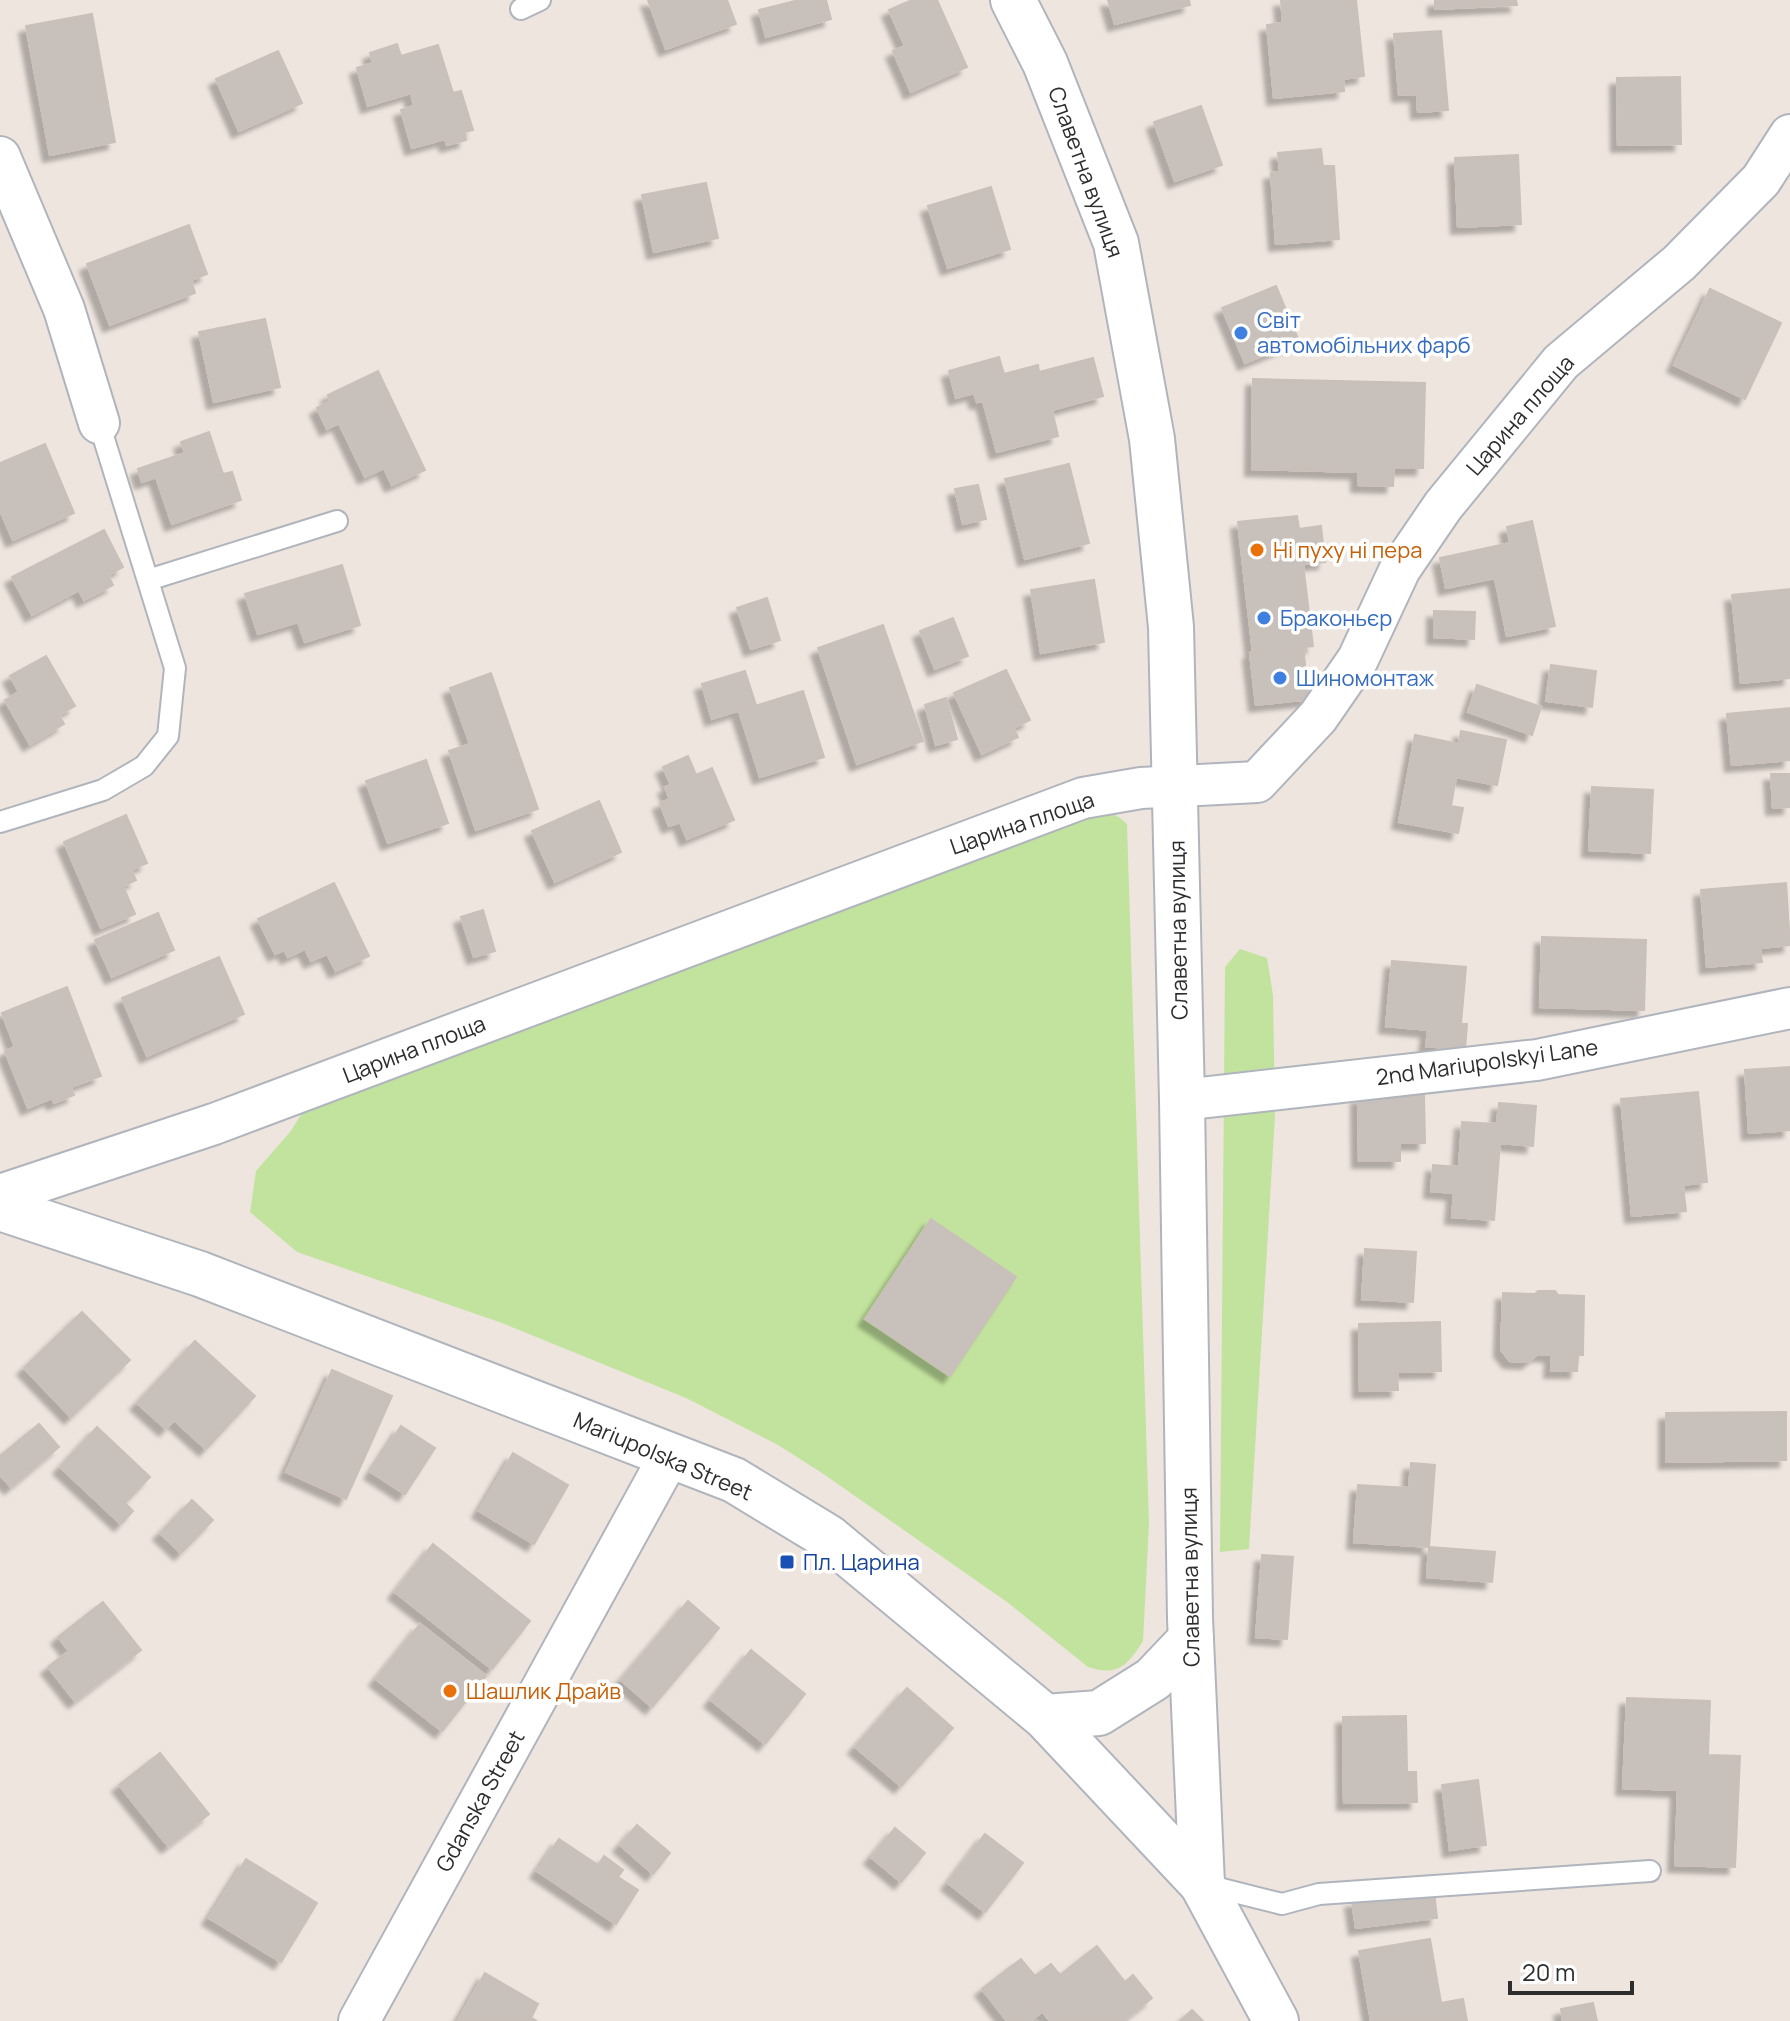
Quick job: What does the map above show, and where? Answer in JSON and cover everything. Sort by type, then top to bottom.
[{"type":"main road","name":"Славетна вулиця","points":[[1013,0],[1045,63],[1116,243],[1152,439],[1171,627],[1191,1639],[1202,1884]]},
{"type":"main road","name":"Mariupolska Street","points":[[0,1208],[200,1274],[734,1480],[828,1537],[1045,1717],[1202,1884],[1276,2021]]},
{"type":"main road","points":[[1045,1717],[1099,1713],[1153,1679],[1191,1639]]},
{"type":"street","name":"Царина площа","points":[[0,1195],[228,1119],[1083,798],[1141,788],[1257,782],[1318,717],[1358,659],[1400,569],[1443,506],[1561,362],[1679,263],[1761,180],[1790,135]]},
{"type":"street","points":[[0,157],[64,309],[99,423]]},
{"type":"street","name":"2nd Mariupolskyi Lane","points":[[1182,1100],[1537,1060],[1790,1008]]},
{"type":"street","name":"Gdanska Street","points":[[359,2021],[670,1455]]},
{"type":"lane","points":[[521,9],[540,0]]},
{"type":"lane","points":[[0,822],[103,790],[144,766],[168,736],[175,668],[99,423]]},
{"type":"lane","points":[[148,580],[337,521]]},
{"type":"lane","points":[[1202,1884],[1282,1904],[1319,1894],[1650,1871]]},
{"type":"green space","points":[[1110,812],[1127,824],[1149,1524],[1143,1641],[1121,1667],[1107,1671],[1088,1667],[1007,1602],[778,1445],[686,1398],[502,1323],[297,1252],[250,1212],[256,1171],[290,1132],[308,1104],[1085,813]]},
{"type":"green space","points":[[1240,949],[1267,958],[1273,995],[1275,1116],[1249,1549],[1220,1552],[1225,967]]},
{"type":"building","points":[[648,0],[727,0],[736,24],[666,49]]},
{"type":"building","points":[[799,0],[826,0],[831,19],[766,37],[759,10]]},
{"type":"building","points":[[912,0],[937,0],[967,67],[911,92],[893,51],[905,46],[889,10]]},
{"type":"building","points":[[1108,0],[1189,0],[1190,5],[1115,24]]},
{"type":"building","points":[[1281,0],[1356,0],[1364,76],[1343,79],[1344,91],[1274,98],[1267,25],[1283,23]]},
{"type":"building","points":[[1435,0],[1516,0],[1517,5],[1435,9]]},
{"type":"building","points":[[92,14],[115,142],[50,155],[26,26]]},
{"type":"building","points":[[1441,31],[1448,110],[1418,112],[1417,94],[1399,95],[1394,34]]},
{"type":"building","points":[[397,44],[401,56],[438,45],[453,93],[461,91],[473,130],[464,132],[466,140],[447,145],[445,139],[412,148],[401,110],[414,106],[411,93],[368,106],[357,68],[373,63],[370,53]]},
{"type":"building","points":[[278,51],[302,103],[239,131],[216,79]]},
{"type":"building","points":[[1680,77],[1681,144],[1618,145],[1617,78]]},
{"type":"building","points":[[1201,106],[1222,165],[1175,181],[1154,122]]},
{"type":"building","points":[[1321,149],[1323,166],[1334,166],[1339,239],[1276,244],[1271,173],[1280,172],[1278,153]]},
{"type":"building","points":[[1518,155],[1521,224],[1458,227],[1455,158]]},
{"type":"building","points":[[706,183],[718,238],[654,252],[642,195]]},
{"type":"building","points":[[991,187],[1010,249],[948,268],[928,206]]},
{"type":"building","points":[[189,225],[207,274],[191,280],[195,293],[110,325],[87,264]]},
{"type":"building","points":[[1276,286],[1299,341],[1245,363],[1222,308]]},
{"type":"building","points":[[1710,289],[1781,323],[1745,399],[1674,365]]},
{"type":"building","points":[[265,319],[280,387],[214,402],[199,332]]},
{"type":"building","points":[[999,357],[1004,374],[1038,365],[1039,372],[1093,358],[1103,396],[1052,410],[1058,436],[997,452],[983,401],[977,402],[974,393],[956,398],[949,371]]},
{"type":"building","points":[[378,371],[425,470],[392,485],[384,468],[365,477],[339,423],[327,429],[317,408],[330,401],[328,395]]},
{"type":"building","points":[[1253,379],[1425,383],[1423,468],[1394,468],[1393,486],[1358,485],[1358,472],[1252,469]]},
{"type":"building","points":[[209,432],[223,474],[232,472],[241,500],[172,524],[156,477],[142,482],[138,469],[185,453],[181,442]]},
{"type":"building","points":[[45,444],[74,513],[13,540],[0,510],[0,463]]},
{"type":"building","points":[[1069,464],[1089,543],[1025,559],[1005,479]]},
{"type":"building","points":[[978,485],[986,519],[963,524],[955,489]]},
{"type":"building","points":[[1297,516],[1299,529],[1321,526],[1325,562],[1303,564],[1313,646],[1253,653],[1238,522]]},
{"type":"building","points":[[1532,521],[1555,626],[1507,636],[1495,578],[1446,588],[1440,558],[1510,543],[1507,527]]},
{"type":"building","points":[[104,530],[123,567],[108,575],[113,585],[84,600],[79,590],[32,615],[12,577]]},
{"type":"building","points":[[342,565],[360,625],[305,642],[298,622],[258,634],[245,594]]},
{"type":"building","points":[[1094,580],[1104,642],[1041,653],[1031,590]]},
{"type":"building","points":[[1790,589],[1790,678],[1741,683],[1732,595]]},
{"type":"building","points":[[767,598],[780,640],[751,649],[737,608]]},
{"type":"building","points":[[1434,611],[1475,612],[1474,639],[1434,637]]},
{"type":"building","points":[[953,618],[968,656],[935,669],[920,631]]},
{"type":"building","points":[[883,625],[923,741],[857,764],[818,648]]},
{"type":"building","points":[[1303,647],[1309,699],[1256,705],[1250,653]]},
{"type":"building","points":[[46,656],[75,706],[59,715],[64,724],[30,744],[5,700],[19,692],[10,676]]},
{"type":"building","points":[[1551,665],[1596,671],[1592,707],[1546,701]]},
{"type":"building","points":[[1006,670],[1030,720],[1013,728],[1018,737],[982,754],[954,693]]},
{"type":"building","points":[[745,671],[756,705],[712,719],[702,684]]},
{"type":"building","points":[[491,673],[538,809],[476,830],[449,751],[470,744],[450,688]]},
{"type":"building","points":[[1477,685],[1541,707],[1532,735],[1468,712]]},
{"type":"building","points":[[803,691],[824,757],[760,777],[739,711]]},
{"type":"building","points":[[946,698],[957,739],[936,745],[925,705]]},
{"type":"building","points":[[1790,708],[1790,760],[1732,765],[1727,714]]},
{"type":"building","points":[[1461,731],[1506,740],[1497,785],[1456,777],[1451,806],[1463,808],[1458,833],[1399,822],[1415,735],[1459,744]]},
{"type":"building","points":[[688,756],[696,775],[712,768],[734,820],[687,839],[680,822],[669,826],[660,803],[670,799],[665,787],[671,785],[663,767]]},
{"type":"building","points":[[426,760],[448,823],[388,843],[366,781]]},
{"type":"building","points":[[1771,774],[1790,774],[1790,807],[1773,808]]},
{"type":"building","points":[[1592,787],[1653,790],[1650,853],[1589,850]]},
{"type":"building","points":[[599,801],[621,852],[555,882],[532,831]]},
{"type":"building","points":[[126,815],[147,863],[131,870],[136,880],[123,886],[135,914],[101,928],[64,842]]},
{"type":"building","points":[[334,883],[369,956],[336,971],[327,954],[311,961],[305,949],[288,957],[284,950],[275,954],[258,919]]},
{"type":"building","points":[[1786,883],[1790,945],[1760,948],[1762,962],[1707,967],[1701,890]]},
{"type":"building","points":[[483,910],[495,951],[474,957],[461,917]]},
{"type":"building","points":[[158,913],[174,950],[112,977],[95,940]]},
{"type":"building","points":[[1542,937],[1646,940],[1644,1010],[1540,1007]]},
{"type":"building","points":[[219,957],[244,1014],[147,1056],[122,998]]},
{"type":"building","points":[[1392,961],[1466,967],[1461,1024],[1467,1024],[1465,1050],[1426,1046],[1428,1030],[1386,1026]]},
{"type":"building","points":[[67,987],[101,1076],[71,1087],[74,1095],[54,1103],[52,1098],[28,1108],[5,1051],[15,1047],[2,1013]]},
{"type":"building","points":[[1790,1067],[1790,1130],[1749,1133],[1745,1070]]},
{"type":"building","points":[[1698,1092],[1707,1182],[1683,1185],[1686,1211],[1632,1216],[1621,1099]]},
{"type":"building","points":[[1424,1096],[1425,1143],[1400,1143],[1400,1161],[1359,1161],[1358,1097]]},
{"type":"building","points":[[1499,1103],[1536,1106],[1533,1146],[1500,1143],[1494,1220],[1452,1217],[1454,1193],[1431,1191],[1433,1165],[1459,1167],[1462,1122],[1497,1124]]},
{"type":"building","points":[[931,1219],[1016,1277],[950,1376],[865,1319]]},
{"type":"building","points":[[1365,1249],[1416,1252],[1413,1302],[1362,1299]]},
{"type":"building","points":[[1538,1291],[1584,1296],[1583,1355],[1578,1355],[1577,1371],[1551,1371],[1552,1355],[1538,1354],[1528,1362],[1510,1361],[1501,1350],[1503,1293],[1535,1294]]},
{"type":"building","points":[[82,1312],[130,1360],[71,1417],[24,1368]]},
{"type":"building","points":[[1440,1322],[1441,1371],[1397,1372],[1398,1390],[1360,1391],[1359,1324]]},
{"type":"building","points":[[195,1341],[255,1396],[206,1449],[174,1420],[166,1429],[137,1403]]},
{"type":"building","points":[[332,1370],[392,1396],[346,1499],[286,1472]]},
{"type":"building","points":[[1786,1412],[1786,1460],[1666,1462],[1666,1413]]},
{"type":"building","points":[[39,1424],[59,1447],[11,1487],[0,1475],[0,1456]]},
{"type":"building","points":[[401,1426],[435,1448],[405,1494],[371,1472]]},
{"type":"building","points":[[97,1427],[150,1477],[125,1503],[133,1511],[121,1524],[60,1467]]},
{"type":"building","points":[[513,1453],[568,1485],[534,1544],[479,1511]]},
{"type":"building","points":[[1411,1463],[1435,1465],[1429,1547],[1354,1542],[1358,1485],[1409,1488]]},
{"type":"building","points":[[192,1500],[213,1520],[181,1553],[160,1533]]},
{"type":"building","points":[[433,1544],[530,1621],[492,1669],[395,1592]]},
{"type":"building","points":[[1429,1547],[1495,1552],[1492,1582],[1427,1577]]},
{"type":"building","points":[[1262,1555],[1293,1557],[1287,1639],[1256,1637]]},
{"type":"building","points":[[688,1601],[719,1628],[652,1707],[621,1680]]},
{"type":"building","points":[[103,1602],[141,1650],[75,1701],[48,1667],[69,1651],[58,1637]]},
{"type":"building","points":[[420,1624],[486,1676],[442,1731],[376,1679]]},
{"type":"building","points":[[751,1650],[805,1694],[765,1744],[711,1700]]},
{"type":"building","points":[[907,1688],[953,1728],[901,1786],[855,1747]]},
{"type":"building","points":[[1627,1698],[1710,1701],[1708,1755],[1740,1756],[1735,1867],[1675,1865],[1678,1790],[1623,1788]]},
{"type":"building","points":[[1406,1716],[1407,1772],[1416,1772],[1417,1802],[1344,1803],[1343,1717]]},
{"type":"building","points":[[160,1753],[209,1814],[168,1846],[119,1785]]},
{"type":"building","points":[[1478,1780],[1486,1845],[1450,1850],[1442,1785]]},
{"type":"building","points":[[637,1825],[670,1853],[653,1874],[620,1845]]},
{"type":"building","points":[[895,1828],[925,1853],[901,1882],[871,1857]]},
{"type":"building","points":[[985,1834],[1023,1863],[985,1912],[948,1883]]},
{"type":"building","points":[[559,1839],[598,1865],[604,1856],[623,1870],[618,1877],[638,1890],[616,1924],[537,1871]]},
{"type":"building","points":[[246,1859],[317,1903],[281,1962],[209,1918]]},
{"type":"building","points":[[1434,1891],[1437,1918],[1356,1928],[1352,1901]]},
{"type":"building","points":[[1430,1939],[1441,2003],[1463,1999],[1467,2021],[1371,2021],[1359,1951]]},
{"type":"building","points":[[1097,1946],[1125,1982],[1133,1975],[1152,1998],[1123,2021],[1050,2021],[1009,1968],[1021,1959],[1035,1976],[1051,1964],[1060,1975]]},
{"type":"building","points":[[1009,1968],[1043,2011],[1030,2021],[1007,2021],[982,1989]]},
{"type":"building","points":[[485,1973],[538,2004],[531,2018],[537,2021],[458,2021]]},
{"type":"building","points":[[1593,2003],[1597,2021],[1563,2021],[1561,2009]]},
{"type":"building","points":[[1192,2010],[1203,2021],[1180,2021]]},
{"type":"place","name":"Світ автомобільних фарб","points":[[1241,333]]},
{"type":"place","name":"Ні пуху ні пера","points":[[1257,550]]},
{"type":"place","name":"Браконьєр","points":[[1264,618]]},
{"type":"place","name":"Шиномонтаж","points":[[1280,678]]},
{"type":"place","name":"Пл. Царина","points":[[787,1562]]},
{"type":"place","name":"Шашлик Драйв","points":[[450,1691]]}]
